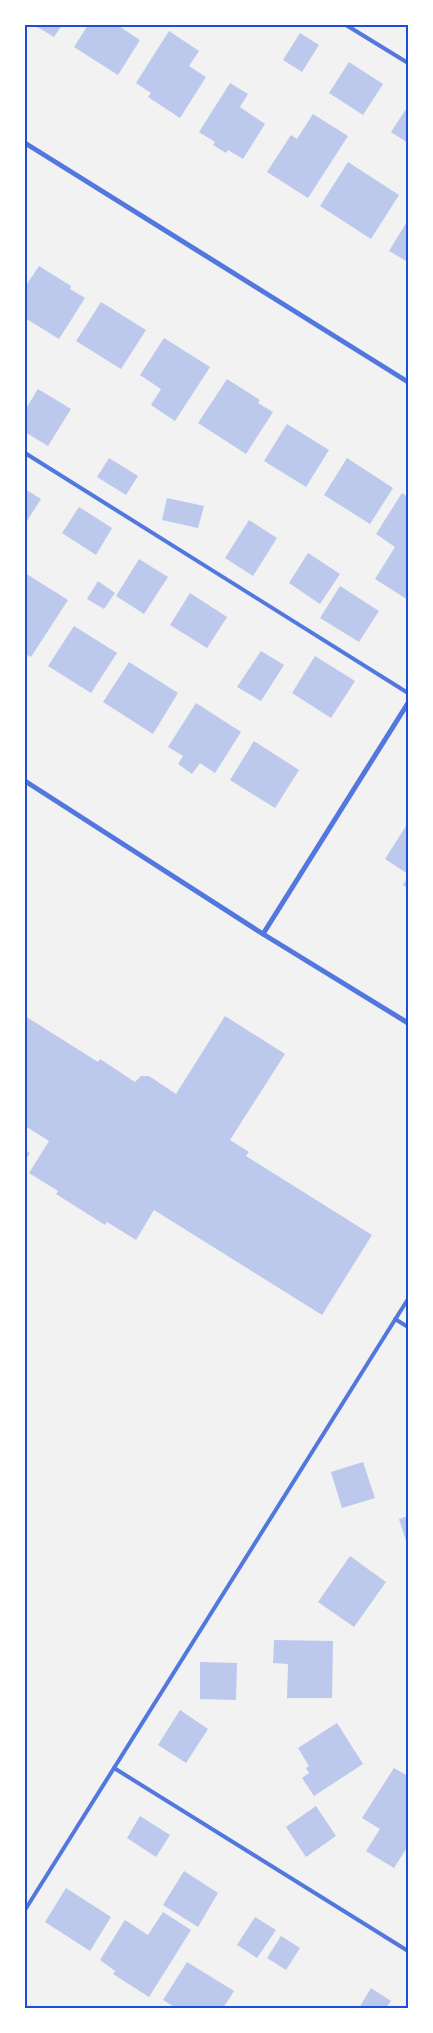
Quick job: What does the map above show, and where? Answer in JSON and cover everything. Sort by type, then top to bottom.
[{"type":"street","points":[[25,143],[408,382]]},
{"type":"street","points":[[263,934],[408,704]]},
{"type":"street","points":[[25,781],[263,934],[408,1023]]},
{"type":"lane","points":[[346,25],[408,63]]},
{"type":"lane","points":[[25,453],[408,693]]},
{"type":"lane","points":[[25,1910],[408,1299]]},
{"type":"lane","points":[[395,1319],[408,1327]]},
{"type":"lane","points":[[114,1768],[408,1951]]},
{"type":"building","points":[[34,25],[62,25],[54,37]]},
{"type":"building","points":[[88,25],[117,25],[140,40],[118,75],[74,47]]},
{"type":"building","points":[[169,31],[199,51],[189,66],[206,77],[180,118],[148,97],[151,93],[136,83]]},
{"type":"building","points":[[300,33],[319,45],[302,72],[283,60]]},
{"type":"building","points":[[349,62],[383,84],[363,115],[329,93]]},
{"type":"building","points":[[230,83],[248,94],[240,107],[265,124],[243,159],[228,150],[226,153],[213,145],[215,142],[199,132]]},
{"type":"building","points":[[408,106],[408,143],[391,132]]},
{"type":"building","points":[[313,114],[348,136],[308,198],[267,172],[291,135],[297,139]]},
{"type":"building","points":[[348,162],[399,195],[371,239],[320,206]]},
{"type":"building","points":[[408,220],[408,262],[389,251]]},
{"type":"building","points":[[39,266],[71,286],[70,289],[85,298],[59,339],[25,318],[25,287]]},
{"type":"building","points":[[101,302],[146,330],[121,369],[76,341]]},
{"type":"building","points":[[164,338],[210,367],[175,421],[151,405],[161,389],[140,375]]},
{"type":"building","points":[[227,379],[260,400],[258,403],[273,412],[246,454],[198,423]]},
{"type":"building","points":[[38,389],[71,409],[48,446],[25,432],[25,410]]},
{"type":"building","points":[[287,424],[329,450],[306,487],[264,461]]},
{"type":"building","points":[[109,458],[138,476],[126,495],[97,477]]},
{"type":"building","points":[[347,458],[393,488],[370,524],[324,495]]},
{"type":"building","points":[[25,489],[41,499],[25,524]]},
{"type":"building","points":[[402,493],[408,497],[408,600],[375,579],[395,547],[376,534]]},
{"type":"building","points":[[167,498],[204,506],[198,528],[162,520]]},
{"type":"building","points":[[79,507],[112,528],[96,555],[62,533]]},
{"type":"building","points":[[249,520],[277,538],[253,576],[225,558]]},
{"type":"building","points":[[308,553],[340,574],[320,604],[289,583]]},
{"type":"building","points":[[139,559],[168,577],[144,614],[116,596]]},
{"type":"building","points":[[25,573],[68,600],[31,657],[25,654]]},
{"type":"building","points":[[98,581],[115,593],[104,609],[87,599]]},
{"type":"building","points":[[340,586],[379,611],[359,642],[320,618]]},
{"type":"building","points":[[190,593],[227,617],[207,648],[170,625]]},
{"type":"building","points":[[74,626],[117,653],[91,693],[48,666]]},
{"type":"building","points":[[261,651],[284,665],[261,701],[237,687]]},
{"type":"building","points":[[315,656],[355,681],[331,718],[292,693]]},
{"type":"building","points":[[129,662],[178,693],[153,734],[103,702]]},
{"type":"building","points":[[196,703],[241,732],[215,773],[200,763],[192,774],[178,764],[183,756],[168,747]]},
{"type":"building","points":[[254,741],[299,770],[275,808],[230,780]]},
{"type":"building","points":[[408,823],[408,874],[385,859]]},
{"type":"building","points":[[408,877],[408,888],[403,885]]},
{"type":"building","points":[[25,1016],[98,1062],[100,1059],[135,1082],[141,1076],[149,1076],[176,1094],[225,1016],[285,1054],[230,1140],[249,1152],[246,1156],[372,1235],[322,1315],[154,1210],[136,1240],[107,1222],[105,1225],[56,1194],[58,1191],[29,1173],[49,1141],[25,1126]]},
{"type":"building","points":[[25,1150],[30,1153],[26,1159],[25,1158]]},
{"type":"building","points":[[363,1462],[375,1498],[342,1508],[331,1472]]},
{"type":"building","points":[[408,1516],[408,1547],[399,1519]]},
{"type":"building","points":[[350,1556],[386,1582],[354,1627],[318,1602]]},
{"type":"building","points":[[274,1640],[333,1641],[332,1698],[287,1698],[288,1664],[273,1663]]},
{"type":"building","points":[[200,1662],[237,1663],[236,1700],[200,1699]]},
{"type":"building","points":[[180,1710],[208,1729],[186,1763],[158,1745]]},
{"type":"building","points":[[337,1723],[363,1764],[314,1796],[302,1778],[309,1773],[306,1768],[309,1766],[298,1748]]},
{"type":"building","points":[[394,1768],[408,1776],[408,1846],[394,1868],[366,1851],[380,1829],[362,1818]]},
{"type":"building","points":[[316,1806],[336,1836],[306,1857],[286,1827]]},
{"type":"building","points":[[140,1816],[170,1835],[156,1857],[127,1838]]},
{"type":"building","points":[[184,1871],[218,1893],[198,1927],[163,1905]]},
{"type":"building","points":[[66,1888],[111,1917],[90,1951],[45,1922]]},
{"type":"building","points":[[163,1912],[191,1930],[149,1997],[113,1974],[115,1971],[100,1960],[125,1920],[148,1935]]},
{"type":"building","points":[[255,1917],[276,1930],[257,1958],[237,1945]]},
{"type":"building","points":[[281,1936],[300,1948],[286,1970],[267,1958]]},
{"type":"building","points":[[187,1962],[234,1991],[223,2008],[176,2008],[163,2000]]},
{"type":"building","points":[[371,1988],[391,2001],[386,2008],[359,2008]]}]
